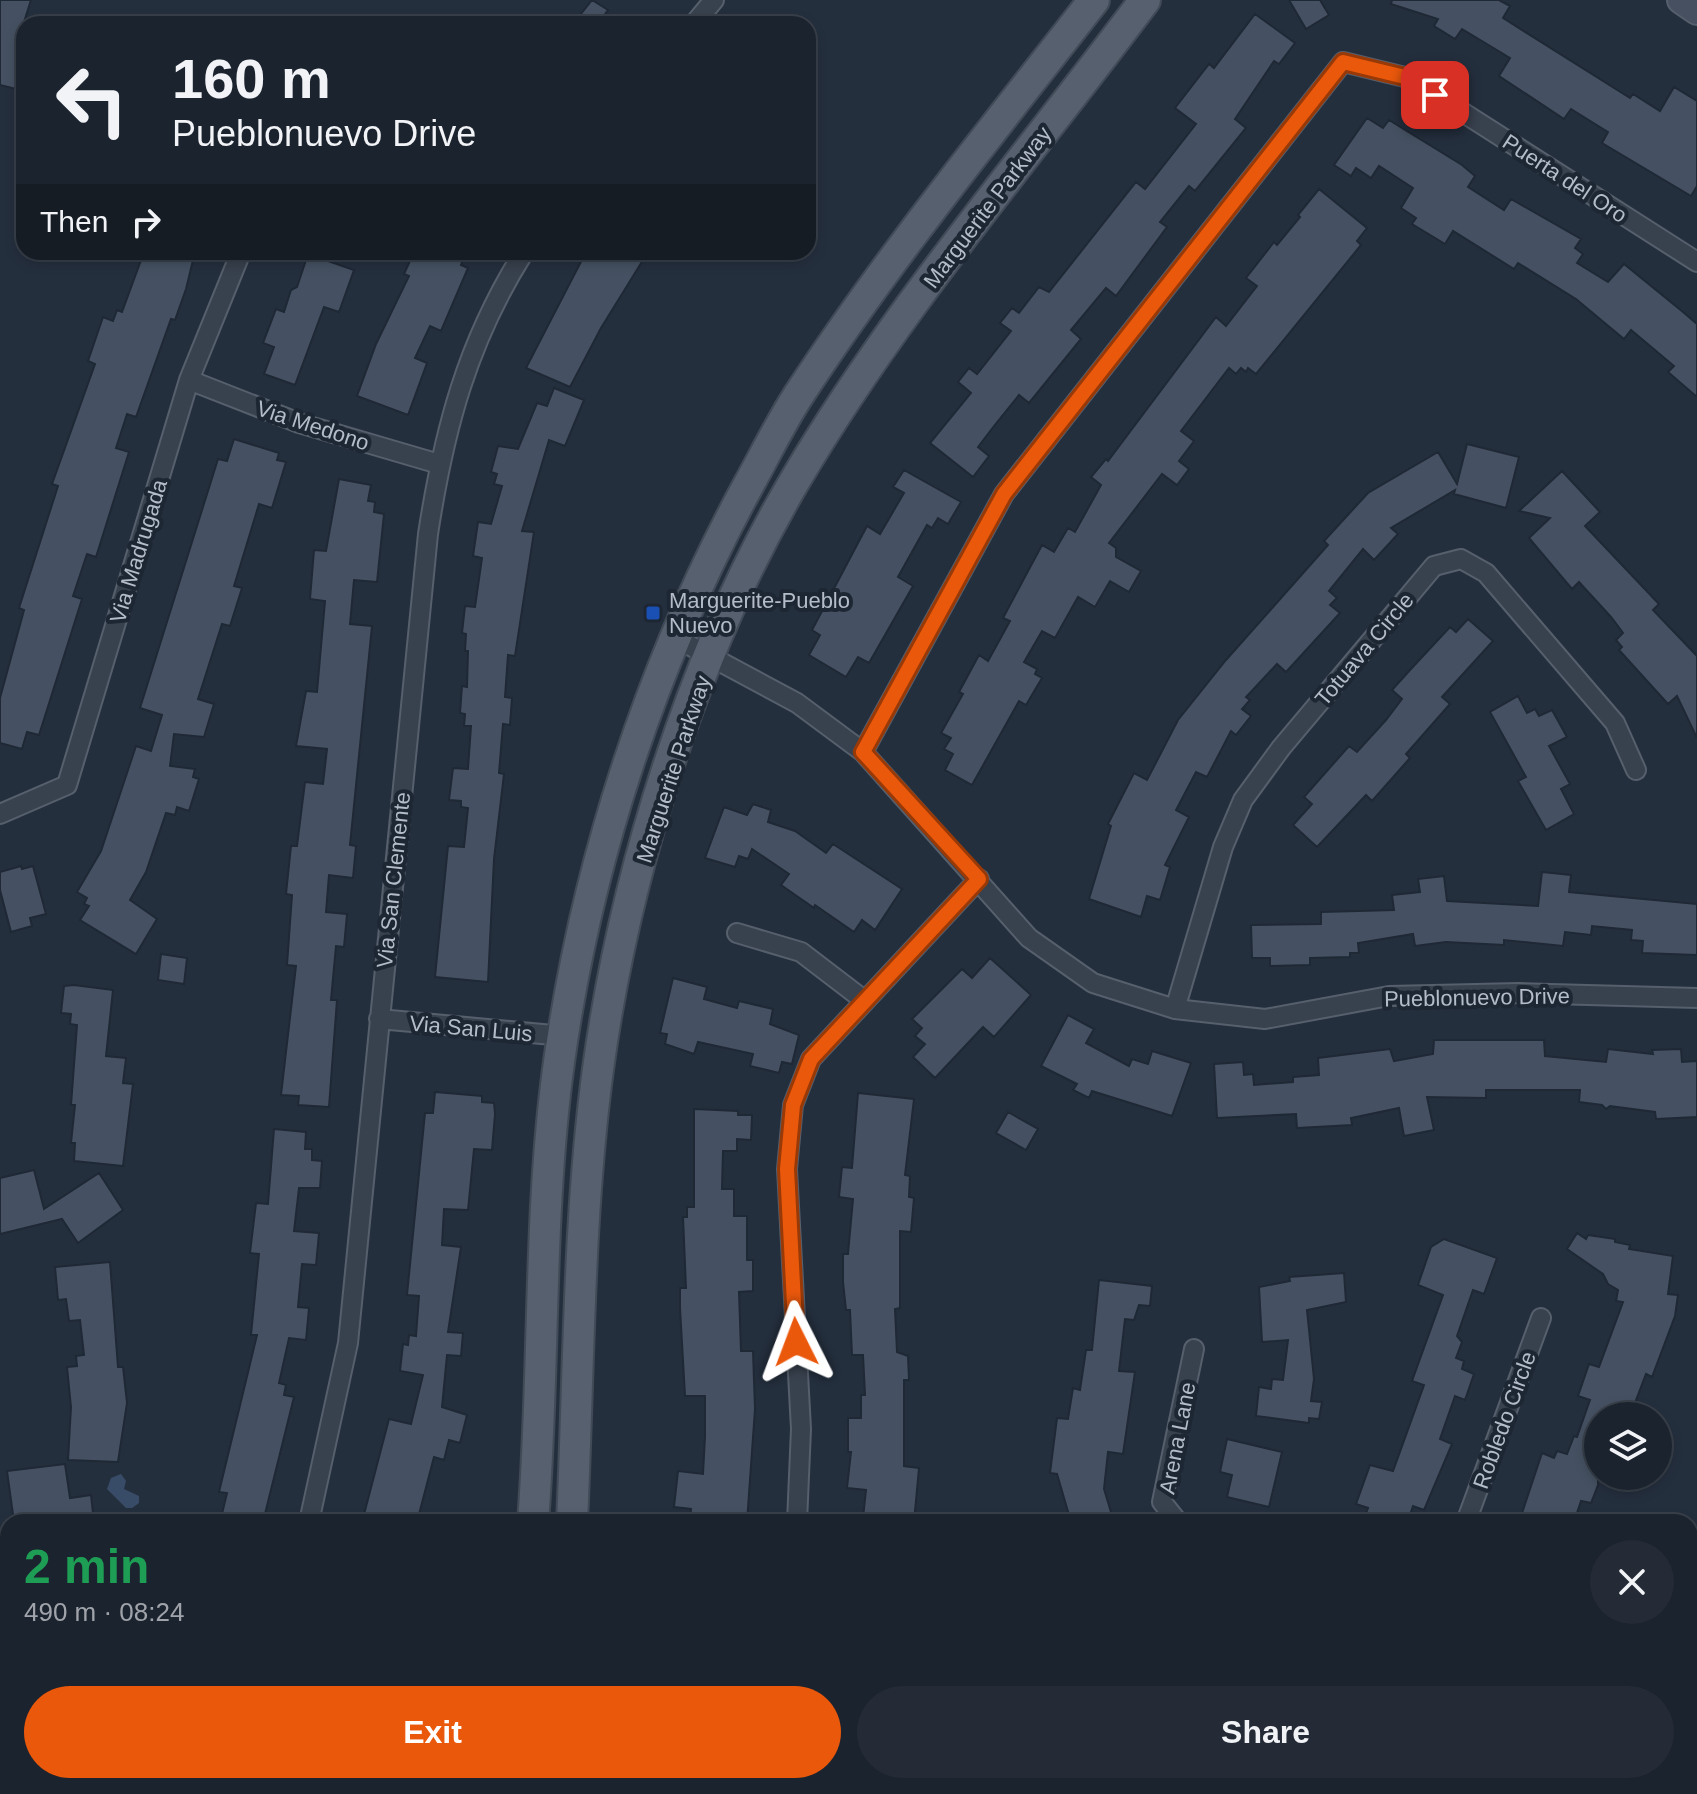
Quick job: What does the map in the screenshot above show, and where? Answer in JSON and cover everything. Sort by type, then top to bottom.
[{"type":"main road","name":"Marguerite Parkway","points":[[533,1514],[548,1179],[564,1036],[584,928],[623,783],[674,637],[713,552],[796,399],[971,158],[1094,0]]},
{"type":"main road","name":"Marguerite Parkway","points":[[572,1514],[587,1205],[604,1039],[623,933],[658,806],[712,655],[747,572],[794,483],[878,352],[988,201],[1145,0]]},
{"type":"main road","points":[[1681,0],[1697,11]]},
{"type":"main road","points":[[564,1036],[604,1039]]},
{"type":"street","points":[[701,16],[714,0]]},
{"type":"street","name":"Puerta del Oro","points":[[863,752],[1004,494],[1343,62],[1409,78],[1697,262]]},
{"type":"street","name":"Via Madrugada","points":[[0,814],[67,785],[189,380],[238,260]]},
{"type":"street","name":"Via San Clemente","points":[[311,1514],[348,1343],[428,534],[439,464],[453,405],[473,349],[520,260]]},
{"type":"street","name":"Via Medono","points":[[189,380],[299,423],[439,464]]},
{"type":"street","name":"Totuava Circle","points":[[1175,1009],[1223,847],[1243,800],[1281,748],[1434,566],[1461,559],[1486,573],[1615,723],[1636,770]]},
{"type":"street","name":"Pueblonuevo Drive","points":[[674,637],[797,703],[863,752],[1029,938],[1093,983],[1175,1009],[1265,1019],[1389,996],[1519,993],[1697,998]]},
{"type":"street","points":[[797,1514],[801,1429],[787,1169],[793,1105],[811,1059],[979,879]]},
{"type":"street","points":[[737,933],[801,952],[865,1001]]},
{"type":"street","name":"Via San Luis","points":[[379,1019],[564,1036]]},
{"type":"street","name":"Robledo Circle","points":[[1469,1514],[1541,1318]]},
{"type":"street","name":"Arena Lane","points":[[1172,1514],[1162,1502],[1194,1349]]},
{"type":"water","points":[[121,1474],[126,1481],[124,1489],[139,1496],[139,1503],[132,1508],[126,1508],[107,1489],[111,1478]]},
{"type":"building","points":[[0,0],[31,0],[26,16],[16,16],[16,89],[0,85]]},
{"type":"building","points":[[592,0],[608,10],[605,14],[608,16],[579,16]]},
{"type":"building","points":[[1289,0],[1320,0],[1329,15],[1306,29]]},
{"type":"building","points":[[1392,0],[1499,0],[1510,6],[1503,18],[1630,98],[1633,94],[1660,111],[1674,87],[1697,101],[1697,186],[1691,196],[1602,143],[1608,132],[1571,109],[1564,119],[1499,76],[1510,58],[1462,29],[1455,39],[1434,26],[1438,19],[1391,4]]},
{"type":"building","points":[[1255,14],[1295,43],[1279,64],[1274,61],[1235,119],[1246,128],[1195,191],[1189,186],[1160,222],[1167,227],[1116,296],[1106,288],[1071,330],[1081,339],[1029,403],[1019,395],[994,426],[978,447],[989,456],[973,477],[930,443],[971,393],[958,382],[969,368],[977,374],[1011,331],[1000,323],[1012,308],[1019,313],[1039,287],[1049,292],[1136,182],[1145,189],[1196,124],[1175,108],[1209,64],[1214,68]]},
{"type":"building","points":[[1367,118],[1383,128],[1389,120],[1462,165],[1475,176],[1468,187],[1504,210],[1511,199],[1581,239],[1575,248],[1583,254],[1577,263],[1608,282],[1624,264],[1683,312],[1697,324],[1697,397],[1668,372],[1674,366],[1631,330],[1624,339],[1576,299],[1518,263],[1514,269],[1453,231],[1445,244],[1412,224],[1416,218],[1401,208],[1413,188],[1379,166],[1371,178],[1356,168],[1351,176],[1334,165]]},
{"type":"building","points":[[1319,189],[1367,228],[1357,241],[1361,245],[1256,374],[1248,368],[1246,372],[1241,368],[1236,374],[1229,368],[1181,431],[1194,441],[1179,461],[1189,469],[1177,485],[1162,474],[1109,543],[1116,548],[1116,557],[1141,571],[1129,592],[1110,581],[1095,607],[1078,597],[1055,638],[1042,631],[1024,662],[1037,669],[1035,674],[1042,678],[1026,705],[1019,701],[972,785],[945,770],[953,754],[944,749],[951,738],[941,733],[963,694],[959,692],[979,655],[988,661],[1010,621],[1003,618],[1042,545],[1054,552],[1068,528],[1075,532],[1101,485],[1091,477],[1106,459],[1108,461],[1216,317],[1226,326],[1257,286],[1246,278],[1274,242],[1277,245],[1300,217],[1298,215]]},
{"type":"building","points":[[141,260],[193,260],[175,320],[171,319],[136,417],[127,414],[116,448],[129,452],[96,557],[87,554],[73,596],[82,599],[39,735],[27,732],[22,749],[0,743],[0,698],[24,610],[19,608],[58,486],[52,484],[95,364],[88,361],[103,317],[113,321],[117,310],[122,312]]},
{"type":"building","points":[[306,260],[325,260],[354,270],[339,312],[324,307],[295,385],[264,374],[274,347],[263,343],[276,309],[284,312],[291,290],[297,287]]},
{"type":"building","points":[[410,260],[463,260],[461,265],[468,268],[441,331],[430,326],[415,358],[427,363],[408,415],[357,396],[376,344],[409,276],[404,274]]},
{"type":"building","points":[[582,260],[643,260],[601,328],[570,387],[526,368]]},
{"type":"building","points":[[554,388],[584,400],[565,446],[549,440],[522,531],[534,532],[515,656],[508,655],[505,697],[512,698],[510,725],[503,724],[499,773],[504,774],[494,859],[488,982],[435,977],[448,846],[464,847],[468,808],[461,807],[461,801],[449,800],[453,768],[468,769],[471,726],[464,726],[465,714],[460,713],[462,686],[467,687],[468,651],[465,651],[466,634],[462,633],[465,606],[475,607],[482,558],[473,556],[478,522],[491,524],[502,486],[494,484],[497,474],[491,472],[498,446],[518,449],[537,403],[547,406]]},
{"type":"building","points":[[234,439],[279,453],[277,460],[286,462],[272,508],[259,504],[234,586],[242,588],[230,626],[222,624],[198,699],[214,704],[204,737],[174,734],[170,766],[195,769],[193,777],[199,779],[189,811],[177,807],[175,815],[166,813],[146,872],[130,900],[157,919],[136,954],[80,920],[89,906],[84,904],[87,898],[77,892],[101,851],[136,746],[151,751],[162,715],[140,708],[218,459],[227,461]]},
{"type":"building","points":[[1467,444],[1519,457],[1506,508],[1454,494],[1455,490],[1391,528],[1398,534],[1374,560],[1363,549],[1329,591],[1337,598],[1330,605],[1340,613],[1286,672],[1277,664],[1246,697],[1250,700],[1242,709],[1251,716],[1236,735],[1231,731],[1207,777],[1196,772],[1176,810],[1189,817],[1165,865],[1170,867],[1160,900],[1147,896],[1141,917],[1089,899],[1111,826],[1108,824],[1134,773],[1147,780],[1178,720],[1226,660],[1328,545],[1324,541],[1368,493],[1438,452],[1457,484]]},
{"type":"building","points":[[904,470],[961,502],[948,524],[938,518],[932,528],[927,525],[898,577],[913,586],[869,663],[858,657],[846,677],[809,655],[820,635],[812,630],[867,526],[880,534],[904,493],[893,487]]},
{"type":"building","points":[[1562,471],[1600,512],[1585,526],[1659,604],[1653,610],[1697,656],[1697,738],[1677,696],[1668,704],[1619,650],[1622,647],[1616,640],[1623,633],[1611,617],[1579,582],[1572,589],[1529,538],[1550,518],[1519,511]]},
{"type":"building","points":[[339,479],[371,485],[368,501],[375,502],[374,512],[384,514],[377,582],[354,580],[350,624],[372,626],[350,845],[356,846],[353,878],[329,875],[326,912],[347,914],[344,947],[336,946],[331,1000],[337,1000],[329,1107],[298,1105],[299,1096],[281,1095],[296,966],[287,965],[292,895],[286,894],[291,846],[297,846],[305,782],[323,784],[327,749],[296,746],[306,691],[317,692],[325,601],[310,599],[314,550],[326,551]]},
{"type":"building","points":[[1468,619],[1493,641],[1442,697],[1450,704],[1406,754],[1410,758],[1372,801],[1366,795],[1317,847],[1293,825],[1312,804],[1304,797],[1349,746],[1357,752],[1402,699],[1392,690],[1450,627],[1456,632]]},
{"type":"building","points":[[1518,696],[1527,713],[1535,709],[1539,716],[1552,710],[1567,737],[1549,746],[1570,784],[1561,789],[1574,814],[1546,830],[1518,781],[1526,777],[1490,712]]},
{"type":"building","points":[[753,804],[771,810],[768,822],[795,831],[826,853],[833,844],[902,889],[875,930],[862,920],[854,932],[815,905],[814,908],[781,885],[789,874],[752,849],[748,859],[739,856],[735,867],[705,858],[724,807],[747,815]]},
{"type":"building","points":[[21,866],[22,869],[33,866],[46,914],[30,918],[32,926],[11,932],[0,890],[0,872]]},
{"type":"building","points":[[1542,872],[1571,875],[1569,892],[1697,904],[1697,955],[1642,953],[1643,941],[1631,940],[1632,930],[1592,926],[1591,935],[1565,932],[1563,946],[1504,940],[1504,945],[1446,942],[1415,946],[1413,934],[1358,943],[1359,953],[1350,953],[1350,957],[1310,958],[1310,965],[1270,966],[1270,958],[1252,958],[1251,925],[1321,924],[1321,912],[1394,910],[1392,895],[1420,892],[1418,879],[1444,876],[1447,901],[1538,906]]},
{"type":"building","points":[[161,954],[187,958],[184,984],[158,980]]},
{"type":"building","points":[[990,958],[1031,995],[994,1037],[983,1027],[935,1078],[913,1057],[925,1044],[915,1036],[922,1028],[912,1019],[962,969],[972,978]]},
{"type":"building","points":[[673,978],[707,987],[704,999],[737,1008],[739,1001],[773,1009],[770,1024],[799,1035],[792,1064],[782,1062],[779,1073],[750,1066],[753,1054],[698,1042],[694,1054],[665,1044],[667,1034],[660,1033]]},
{"type":"building","points":[[64,986],[113,990],[106,1056],[126,1058],[123,1083],[133,1084],[123,1166],[74,1161],[75,1143],[71,1143],[75,1105],[71,1105],[77,1025],[70,1024],[71,1014],[61,1013]]},
{"type":"building","points":[[1068,1015],[1094,1029],[1086,1043],[1129,1066],[1132,1059],[1148,1064],[1152,1051],[1191,1063],[1172,1116],[1092,1091],[1089,1098],[1073,1090],[1077,1084],[1041,1066]]},
{"type":"building","points":[[1434,1040],[1544,1040],[1545,1056],[1606,1062],[1608,1049],[1653,1054],[1652,1050],[1681,1049],[1682,1062],[1697,1061],[1697,1117],[1656,1119],[1655,1112],[1610,1106],[1606,1109],[1602,1105],[1579,1102],[1580,1090],[1486,1090],[1486,1098],[1427,1097],[1434,1130],[1404,1136],[1399,1108],[1351,1118],[1352,1125],[1297,1128],[1296,1114],[1217,1118],[1214,1064],[1243,1062],[1244,1075],[1253,1074],[1254,1085],[1293,1082],[1293,1077],[1319,1075],[1318,1058],[1390,1049],[1394,1061],[1433,1054]]},
{"type":"building","points":[[435,1092],[482,1096],[482,1102],[494,1103],[492,1150],[474,1149],[468,1210],[444,1209],[442,1245],[461,1247],[448,1332],[463,1333],[461,1356],[447,1355],[442,1407],[467,1415],[460,1443],[449,1440],[444,1460],[434,1457],[419,1514],[364,1514],[389,1419],[411,1424],[423,1375],[400,1371],[403,1344],[408,1345],[409,1335],[416,1336],[419,1296],[407,1295],[425,1113],[433,1113]]},
{"type":"building","points":[[858,1093],[914,1099],[905,1175],[910,1176],[909,1197],[914,1198],[911,1232],[900,1231],[900,1308],[895,1309],[897,1352],[908,1356],[909,1380],[904,1380],[904,1466],[919,1468],[915,1514],[863,1514],[866,1490],[847,1488],[851,1452],[848,1452],[848,1418],[861,1418],[861,1395],[865,1395],[863,1355],[852,1355],[850,1310],[846,1310],[843,1282],[843,1254],[848,1254],[853,1199],[839,1197],[842,1167],[852,1168]]},
{"type":"building","points":[[694,1109],[738,1111],[738,1115],[752,1115],[751,1140],[737,1139],[737,1151],[723,1151],[722,1189],[734,1189],[734,1216],[747,1216],[747,1260],[753,1260],[753,1291],[739,1292],[741,1351],[753,1351],[755,1409],[748,1514],[691,1514],[691,1509],[674,1507],[678,1471],[703,1474],[705,1396],[685,1396],[680,1308],[680,1288],[686,1288],[683,1217],[687,1217],[687,1207],[694,1207]]},
{"type":"building","points":[[1008,1112],[1038,1129],[1026,1150],[996,1133]]},
{"type":"building","points":[[274,1129],[306,1132],[305,1149],[312,1149],[312,1160],[322,1161],[320,1188],[299,1188],[294,1231],[319,1233],[316,1265],[302,1264],[298,1307],[309,1308],[306,1340],[289,1338],[279,1383],[286,1385],[284,1395],[294,1397],[265,1514],[222,1514],[227,1493],[219,1492],[257,1335],[251,1335],[259,1254],[250,1253],[256,1203],[268,1204]]},
{"type":"building","points":[[34,1170],[44,1209],[99,1173],[123,1210],[78,1243],[62,1219],[0,1234],[0,1178]]},
{"type":"building","points":[[1577,1233],[1586,1239],[1588,1235],[1615,1239],[1615,1242],[1630,1245],[1629,1249],[1673,1256],[1668,1294],[1678,1295],[1675,1316],[1652,1377],[1646,1374],[1635,1402],[1589,1402],[1578,1396],[1589,1364],[1599,1367],[1623,1302],[1616,1301],[1618,1290],[1608,1284],[1603,1274],[1567,1249]]},
{"type":"building","points":[[1444,1239],[1497,1258],[1484,1294],[1473,1290],[1457,1336],[1462,1342],[1456,1358],[1464,1361],[1462,1369],[1474,1374],[1465,1400],[1455,1396],[1440,1439],[1452,1444],[1424,1510],[1413,1506],[1410,1514],[1366,1514],[1368,1508],[1356,1504],[1370,1465],[1393,1471],[1424,1385],[1412,1381],[1443,1295],[1418,1285],[1431,1247]]},
{"type":"building","points":[[110,1262],[118,1367],[123,1367],[127,1403],[118,1462],[68,1460],[71,1407],[67,1367],[77,1366],[76,1356],[84,1355],[80,1320],[69,1321],[66,1299],[58,1300],[55,1267]]},
{"type":"building","points":[[1344,1273],[1346,1302],[1307,1310],[1314,1379],[1311,1401],[1322,1402],[1319,1419],[1309,1418],[1309,1423],[1256,1416],[1259,1387],[1271,1389],[1272,1379],[1283,1380],[1288,1340],[1262,1342],[1259,1287],[1290,1281],[1289,1277]]},
{"type":"building","points":[[1099,1280],[1152,1286],[1150,1306],[1139,1305],[1134,1320],[1125,1319],[1119,1371],[1135,1372],[1123,1454],[1108,1452],[1104,1489],[1112,1514],[1069,1514],[1057,1474],[1050,1473],[1057,1418],[1068,1419],[1073,1388],[1080,1390],[1086,1350],[1092,1350]]},
{"type":"building","points":[[1584,1417],[1584,1490],[1596,1490],[1591,1503],[1581,1501],[1577,1514],[1522,1514],[1542,1453],[1554,1458],[1557,1451],[1567,1454],[1574,1436],[1577,1437]]},
{"type":"building","points":[[1227,1439],[1282,1452],[1269,1507],[1227,1497],[1232,1475],[1220,1472]]},
{"type":"building","points":[[65,1464],[70,1498],[91,1495],[93,1514],[13,1514],[7,1471]]},
{"type":"place","name":"Marguerite-Pueblo Nuevo","points":[[653,613]]},
{"type":"route","points":[[796,1342],[787,1169],[793,1105],[811,1059],[979,879],[863,752],[1004,494],[1343,62],[1409,78],[1435,95]]}]
